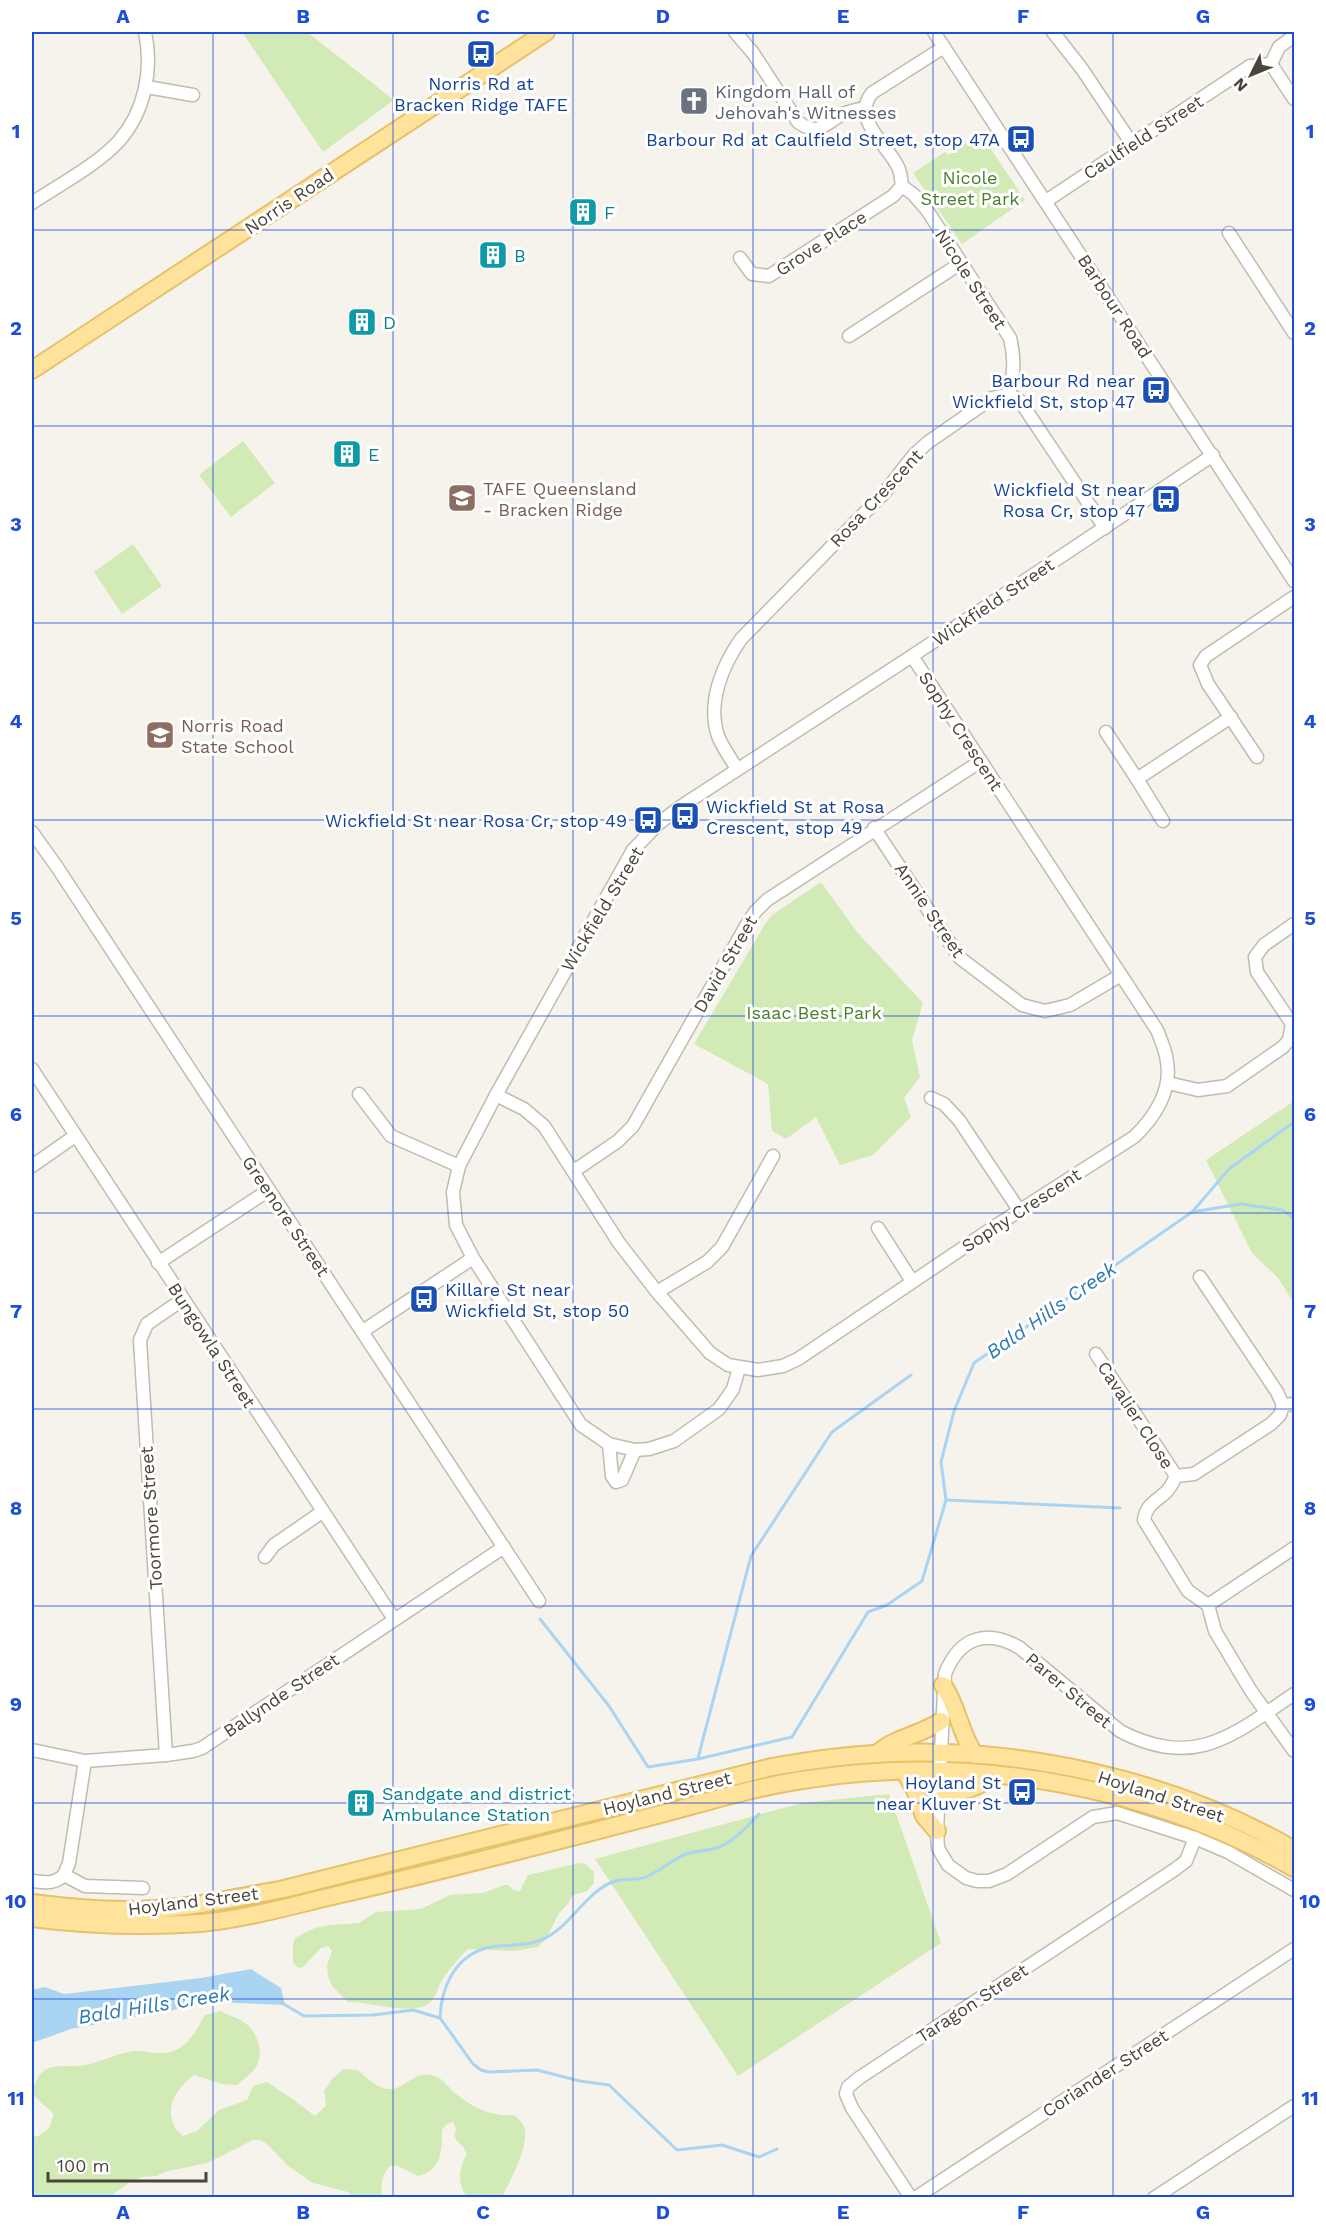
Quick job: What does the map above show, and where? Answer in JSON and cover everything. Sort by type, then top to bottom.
[{"type":"main road","name":"Norris Road","points":[[32,370],[546,32]]},
{"type":"main road","points":[[943,1685],[952,1698],[965,1737],[975,1755]]},
{"type":"main road","points":[[877,1754],[888,1744],[928,1729],[941,1721]]},
{"type":"main road","name":"Hoyland Street","points":[[32,1904],[121,1910],[156,1909],[221,1901],[284,1889],[772,1767],[828,1758],[877,1754],[975,1755],[1051,1764],[1124,1781],[1212,1811],[1294,1850]]},
{"type":"main road","points":[[905,1772],[916,1792],[924,1816],[937,1831]]},
{"type":"main road","name":"Hoyland Street","points":[[32,1918],[135,1925],[203,1923],[388,1883],[787,1784],[819,1778],[905,1772],[994,1775],[1073,1786],[1146,1804],[1210,1827],[1294,1868]]},
{"type":"main road","points":[[938,1802],[956,1792],[986,1783],[994,1775]]},
{"type":"street","points":[[32,202],[104,155],[119,141],[130,125],[147,87],[148,45],[145,32]]},
{"type":"street","points":[[735,32],[753,53],[798,122],[807,129],[816,130],[843,114],[864,108],[872,93],[944,46]]},
{"type":"street","name":"Barbour Road","points":[[934,32],[1294,581]]},
{"type":"street","points":[[1053,32],[1082,69],[1132,144]]},
{"type":"street","points":[[1294,36],[1279,47],[1271,64],[1294,99]]},
{"type":"street","name":"Caulfield Street","points":[[1046,201],[1250,66],[1271,64]]},
{"type":"street","points":[[147,87],[193,95]]},
{"type":"street","name":"Nicole Street","points":[[864,108],[866,118],[898,168],[902,186],[913,194],[927,210],[1010,338],[1014,355],[1014,376],[1009,394]]},
{"type":"street","name":"Grove Place","points":[[740,258],[752,274],[769,276],[893,196],[902,186]]},
{"type":"street","points":[[1229,233],[1294,333]]},
{"type":"street","points":[[849,336],[961,263]]},
{"type":"street","points":[[1009,394],[1020,400],[1105,528]]},
{"type":"street","name":"Rosa Crescent","points":[[737,769],[719,737],[715,722],[715,694],[731,654],[741,639],[885,492],[914,455],[927,443],[992,398],[1009,394]]},
{"type":"street","name":"Wickfield Street","points":[[739,1368],[733,1389],[719,1408],[674,1441],[650,1449],[634,1450],[609,1444],[581,1425],[472,1258],[456,1225],[453,1192],[459,1166],[496,1095],[633,850],[658,824],[737,769],[912,656],[1212,455]]},
{"type":"street","points":[[1257,757],[1208,684],[1200,665],[1206,656],[1294,597]]},
{"type":"street","name":"Sophy Crescent","points":[[496,1095],[524,1109],[544,1126],[619,1243],[657,1292],[710,1353],[728,1365],[739,1368],[765,1369],[783,1366],[798,1359],[1019,1210],[1134,1137],[1150,1123],[1168,1083],[1167,1062],[1157,1030],[912,656]]},
{"type":"street","points":[[1137,779],[1231,717]]},
{"type":"street","points":[[1106,732],[1163,821]]},
{"type":"street","name":"David Street","points":[[574,1171],[618,1141],[633,1126],[755,912],[767,900],[874,828],[981,761]]},
{"type":"street","name":"Annie Street","points":[[874,828],[960,958],[1022,1005],[1045,1011],[1070,1005],[1120,975]]},
{"type":"street","name":"Greenore Street","points":[[32,832],[539,1601]]},
{"type":"street","points":[[1168,1083],[1198,1090],[1227,1086],[1283,1047],[1289,1040],[1292,1024],[1257,972],[1255,957],[1264,945],[1294,924]]},
{"type":"street","name":"Bungowla Street","points":[[32,1069],[394,1619]]},
{"type":"street","points":[[359,1094],[391,1136],[459,1166]]},
{"type":"street","points":[[931,1098],[944,1104],[959,1120],[1019,1210]]},
{"type":"street","points":[[32,1166],[75,1136]]},
{"type":"street","points":[[657,1292],[707,1262],[722,1247],[773,1156]]},
{"type":"street","points":[[158,1263],[269,1190]]},
{"type":"street","points":[[878,1228],[912,1281]]},
{"type":"street","points":[[363,1331],[472,1258]]},
{"type":"street","points":[[1200,1276],[1277,1392],[1289,1404],[1271,1424],[1194,1474],[1176,1476],[1167,1492],[1151,1504],[1144,1520],[1188,1592],[1208,1605],[1215,1631],[1251,1691],[1294,1751]]},
{"type":"street","name":"Toormore Street","points":[[166,1755],[140,1340],[147,1324],[182,1300]]},
{"type":"street","name":"Cavalier Close","points":[[1096,1354],[1176,1476]]},
{"type":"street","points":[[609,1444],[612,1476],[616,1482],[622,1480],[634,1450]]},
{"type":"street","points":[[265,1557],[274,1545],[322,1512]]},
{"type":"street","name":"Ballynde Street","points":[[32,1750],[85,1761],[185,1753],[201,1748],[504,1547]]},
{"type":"street","points":[[1208,1605],[1294,1548]]},
{"type":"street","name":"Parer Street","points":[[1294,1694],[1239,1732],[1215,1742],[1188,1747],[1165,1747],[1134,1739],[1113,1727],[1020,1648],[998,1638],[986,1637],[975,1640],[960,1648],[949,1664],[943,1685],[937,1831],[938,1848],[948,1865],[966,1878],[989,1881],[1007,1874],[1093,1817],[1117,1813],[1195,1838],[1228,1852],[1294,1890]]},
{"type":"street","points":[[32,1881],[51,1883],[58,1881],[64,1875],[69,1863],[85,1761]]},
{"type":"street","name":"Taragon Street","points":[[913,2198],[852,2108],[846,2094],[848,2087],[1174,1870],[1186,1861],[1195,1838]]},
{"type":"street","name":"Hoyland Street","points":[[64,1875],[86,1886],[143,1888]]},
{"type":"street","name":"Coriander Street","points":[[913,2198],[1294,1949]]},
{"type":"street","points":[[1154,2198],[1294,2106]]},
{"type":"green space","points":[[242,32],[307,32],[394,100],[323,152]]},
{"type":"green space","name":"Nicole Street Park","points":[[980,133],[1025,200],[962,244],[913,173],[945,152],[948,155]]},
{"type":"green space","points":[[243,441],[275,483],[231,517],[199,475]]},
{"type":"green space","points":[[133,544],[162,586],[122,614],[94,572]]},
{"type":"green space","name":"Isaac Best Park","points":[[821,882],[857,932],[923,1003],[912,1040],[920,1077],[904,1098],[911,1117],[873,1155],[840,1165],[816,1117],[786,1139],[772,1131],[768,1084],[694,1044],[772,915]]},
{"type":"green space","points":[[1294,1101],[1294,1303],[1278,1278],[1252,1253],[1206,1160]]},
{"type":"green space","points":[[889,1794],[941,1943],[738,2076],[595,1859],[802,1803]]},
{"type":"green space","points":[[579,1863],[586,1864],[594,1872],[594,1883],[587,1891],[573,1895],[559,1913],[546,1939],[538,1947],[515,1951],[468,1949],[446,1975],[434,1997],[426,2005],[417,2008],[393,2008],[348,2002],[332,1986],[328,1976],[327,1965],[332,1951],[328,1946],[321,1948],[303,1967],[299,1968],[293,1963],[295,1938],[315,1928],[359,1923],[376,1912],[421,1909],[450,1895],[483,1893],[504,1885],[520,1891],[528,1875]]},
{"type":"green space","points":[[220,2011],[242,2021],[253,2031],[258,2042],[259,2060],[253,2071],[237,2085],[222,2084],[194,2075],[183,2085],[172,2104],[171,2118],[183,2136],[197,2131],[219,2110],[247,2100],[253,2086],[267,2082],[315,2116],[326,2106],[324,2091],[332,2079],[344,2069],[358,2070],[373,2083],[385,2089],[395,2089],[417,2076],[426,2075],[439,2078],[474,2106],[489,2113],[514,2115],[522,2123],[525,2130],[524,2146],[502,2197],[466,2196],[460,2175],[467,2154],[454,2136],[456,2129],[453,2122],[447,2124],[442,2130],[441,2152],[432,2169],[418,2176],[398,2166],[390,2166],[383,2177],[381,2197],[352,2197],[348,2192],[313,2183],[288,2166],[267,2144],[261,2140],[253,2140],[207,2163],[164,2172],[157,2176],[142,2177],[109,2197],[32,2197],[32,2134],[37,2137],[49,2128],[54,2114],[32,2094],[42,2072],[53,2067],[84,2065],[135,2051],[171,2052],[189,2040],[205,2015]]},
{"type":"water","points":[[251,1969],[281,1988],[285,2005],[215,2002],[71,2029],[32,2043],[32,1990],[45,1987],[64,1994],[201,1978]]},
{"type":"waterway","points":[[1193,1211],[1229,1169],[1294,1122]]},
{"type":"waterway","name":"Bald Hills Creek","points":[[540,1619],[609,1706],[648,1767],[698,1759],[792,1737],[868,1612],[887,1605],[922,1581],[946,1500],[941,1462],[954,1411],[974,1363],[1192,1212],[1241,1204],[1282,1210],[1294,1218]]},
{"type":"waterway","points":[[698,1758],[751,1556],[832,1432],[911,1375]]},
{"type":"waterway","points":[[946,1500],[1120,1508]]},
{"type":"waterway","name":"Bald Hills Creek","points":[[282,2003],[304,2016],[373,2015],[413,2010],[440,2018],[446,1986],[456,1968],[473,1954],[490,1947],[526,1944],[541,1940],[561,1927],[604,1886],[619,1880],[646,1877],[686,1854],[720,1847],[738,1835],[759,1814]]},
{"type":"waterway","points":[[440,2018],[473,2064],[481,2070],[489,2072],[537,2070],[580,2081],[609,2085],[677,2150],[722,2145],[759,2157],[777,2149]]},
{"type":"place","name":"Norris Rd at Bracken Ridge TAFE","points":[[481,54]]},
{"type":"place","name":"Kingdom Hall of Jehovah's Witnesses","points":[[694,101]]},
{"type":"place","name":"Barbour Rd at Caulfield Street, stop 47A","points":[[1021,139]]},
{"type":"place","name":"F","points":[[583,212]]},
{"type":"place","name":"B","points":[[493,255]]},
{"type":"place","name":"D","points":[[362,322]]},
{"type":"place","name":"Barbour Rd near Wickfield St, stop 47","points":[[1156,390]]},
{"type":"place","name":"E","points":[[347,454]]},
{"type":"place","name":"TAFE Queensland - Bracken Ridge","points":[[462,498]]},
{"type":"place","name":"Wickfield St near Rosa Cr, stop 47","points":[[1166,499]]},
{"type":"place","name":"Norris Road State School","points":[[160,735]]},
{"type":"place","name":"Wickfield St at Rosa Crescent, stop 49","points":[[685,816]]},
{"type":"place","name":"Wickfield St near Rosa Cr, stop 49","points":[[648,820]]},
{"type":"place","name":"Killare St near Wickfield St, stop 50","points":[[424,1299]]},
{"type":"place","name":"Hoyland St near Kluver St","points":[[1022,1792]]},
{"type":"place","name":"Sandgate and district Ambulance Station","points":[[361,1803]]}]
